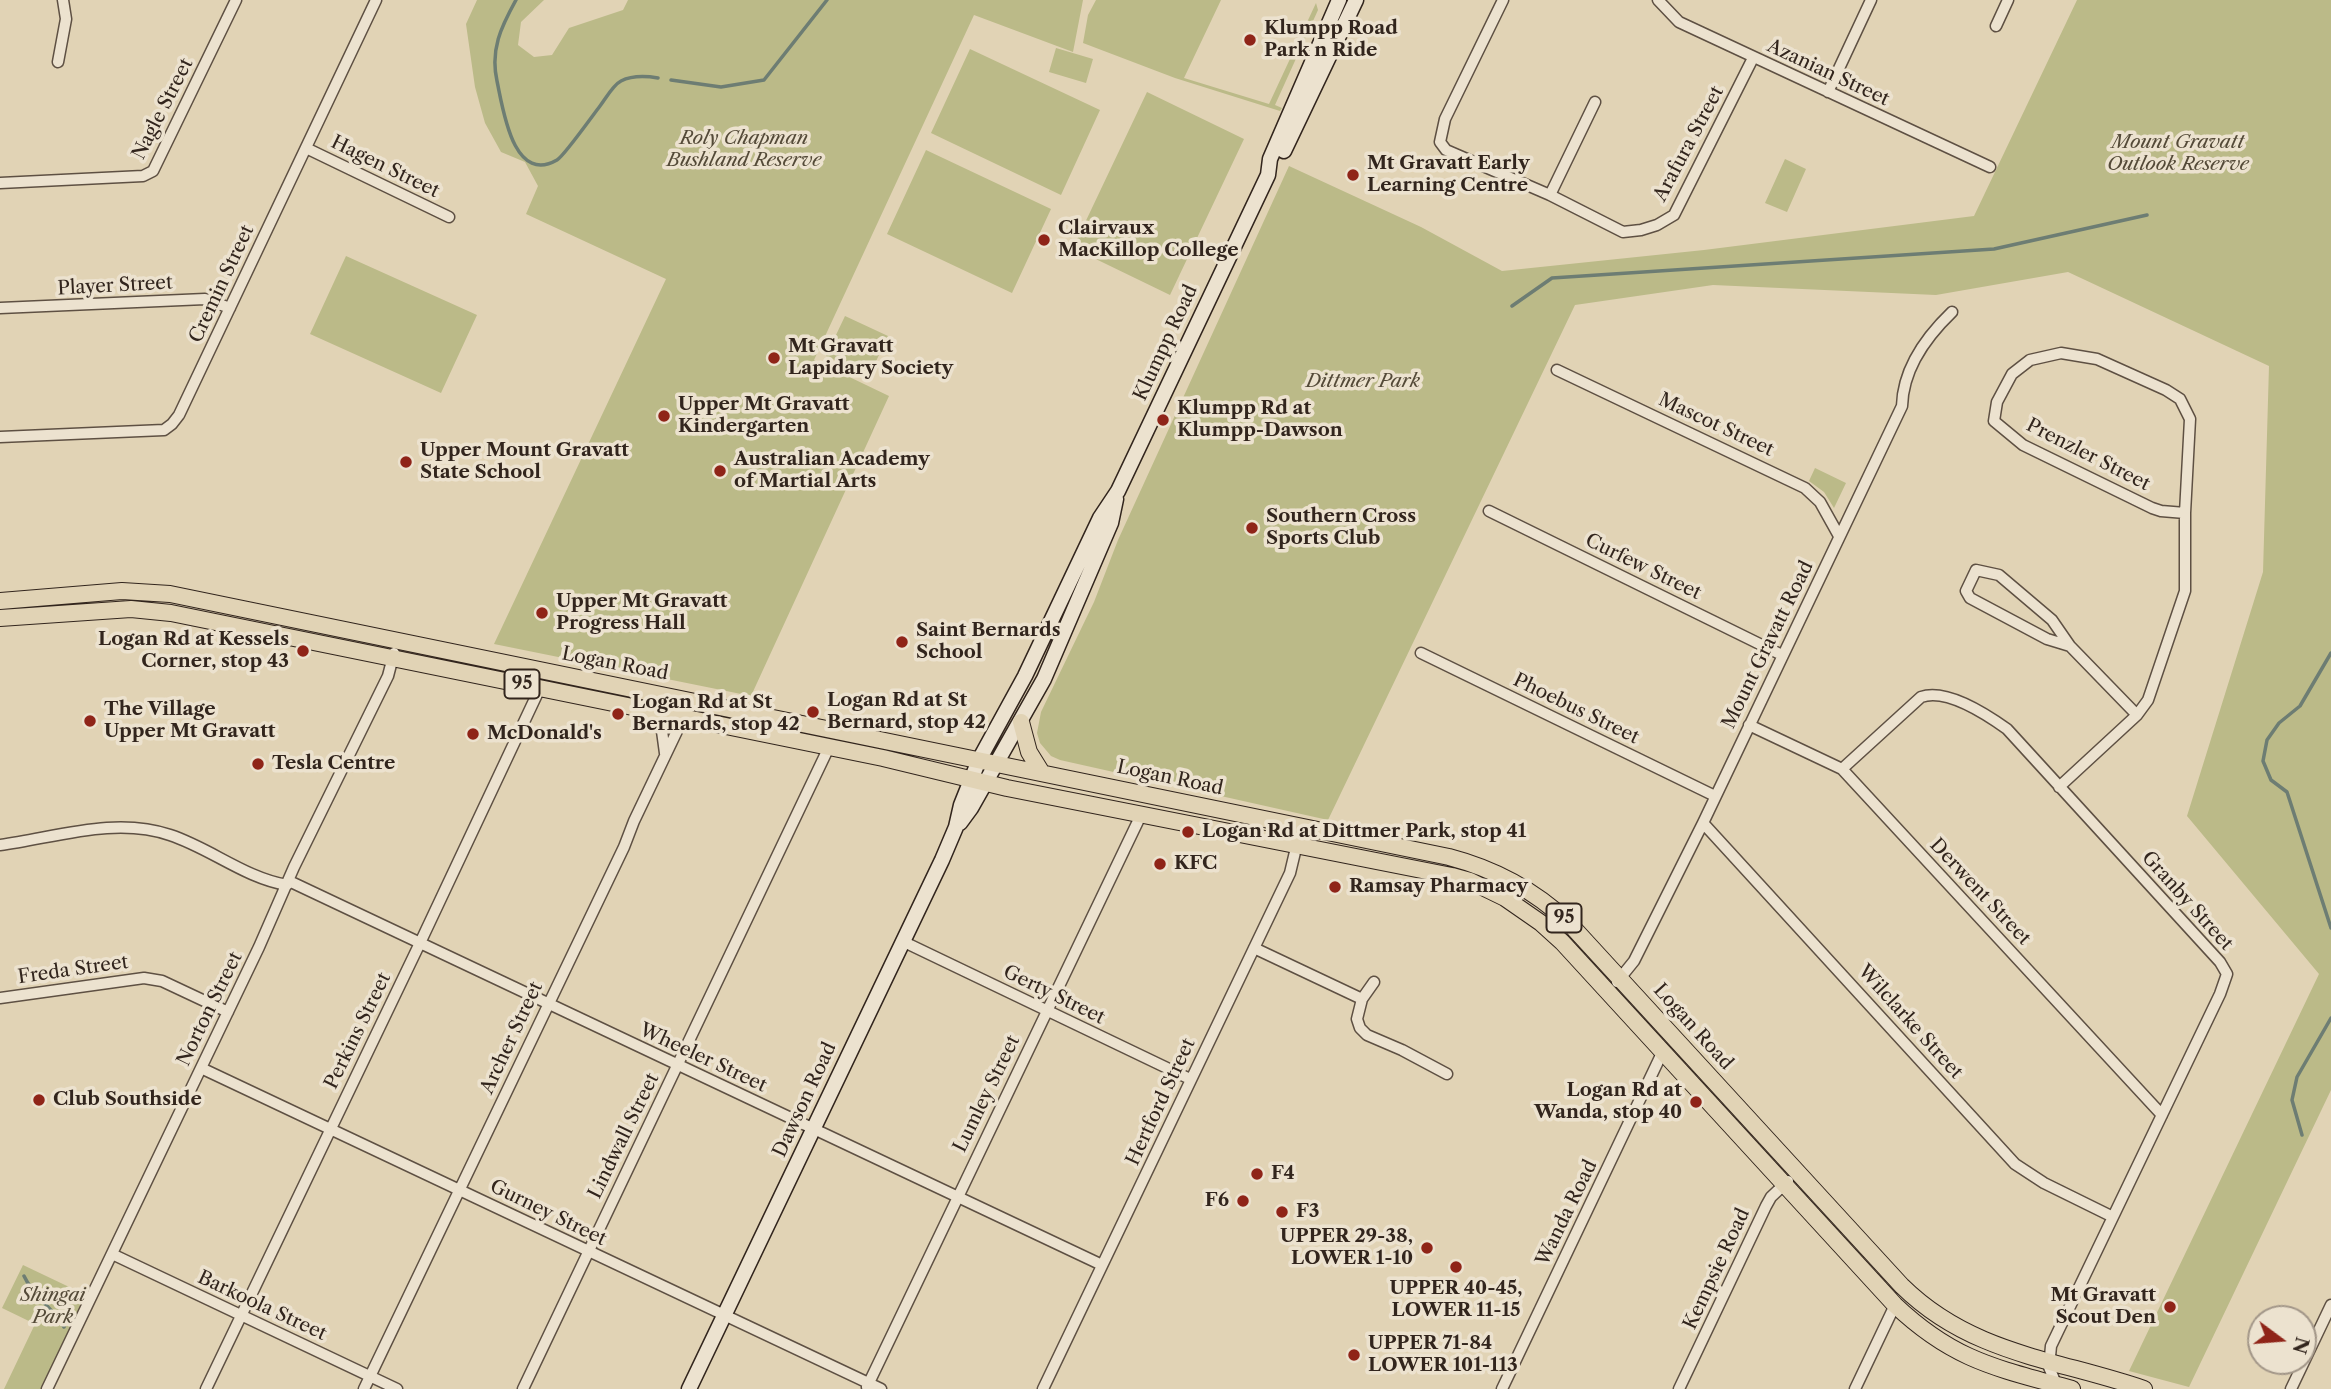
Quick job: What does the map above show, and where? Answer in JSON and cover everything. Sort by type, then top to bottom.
[{"type":"main road","name":"Klumpp Road","points":[[1268,175],[1270,159],[1339,0]]},
{"type":"main road","name":"Klumpp Road","points":[[978,781],[979,760],[1025,676],[1100,518],[1118,491],[1268,175],[1279,163],[1356,0]]},
{"type":"main road","name":"Klumpp Road","points":[[996,764],[1044,679],[1085,588],[1111,523],[1118,491]]},
{"type":"main road","name":"Logan Road","points":[[0,601],[122,591],[154,592],[1450,857],[1502,876],[1555,910],[1902,1286],[1930,1310],[1975,1338],[1996,1346],[2136,1388]]},
{"type":"main road","name":"Logan Road","points":[[0,618],[131,609],[159,611],[829,747],[1141,815],[1452,876],[1487,889],[1517,905],[1541,923],[1663,1051],[1895,1305],[1924,1332],[1950,1349],[2004,1371],[2072,1389]]},
{"type":"main road","points":[[1021,722],[1029,752],[1042,774]]},
{"type":"main road","name":"Dawson Road","points":[[689,1389],[956,827],[971,808],[978,781],[996,764]]},
{"type":"street","points":[[58,62],[66,19],[63,0]]},
{"type":"street","name":"Nagle Street","points":[[0,183],[139,177],[153,171],[236,0]]},
{"type":"street","name":"Cremin Street","points":[[0,437],[164,430],[172,424],[179,415],[376,0]]},
{"type":"street","name":"Arafura Street","points":[[1503,0],[1445,119],[1440,142],[1446,150],[1550,195],[1623,232],[1657,225],[1674,215],[1753,58]]},
{"type":"street","name":"Azanian Street","points":[[1658,0],[1679,22],[1990,167]]},
{"type":"street","points":[[1828,92],[1871,0]]},
{"type":"street","points":[[1996,26],[2008,0]]},
{"type":"street","points":[[1550,195],[1595,102]]},
{"type":"street","name":"Hagen Street","points":[[306,149],[449,217]]},
{"type":"street","name":"Player Street","points":[[0,308],[205,299],[230,308]]},
{"type":"street","name":"Mount Gravatt Road","points":[[1608,992],[1634,961],[1703,823],[1902,406],[1902,389],[1918,352],[1932,331],[1952,312]]},
{"type":"street","name":"Prenzler Street","points":[[2059,787],[2137,715],[2148,700],[2185,591],[2185,513],[2190,419],[2180,399],[2097,359],[2061,353],[2030,360],[2012,374],[1997,402],[1994,421],[2023,445],[2152,508],[2185,513]]},
{"type":"street","name":"Mascot Street","points":[[1558,370],[1805,488],[1820,502],[1839,536]]},
{"type":"street","name":"Curfew Street","points":[[1489,510],[1783,655]]},
{"type":"street","points":[[2070,646],[2047,639],[1970,598],[1966,591],[1976,570],[1999,575],[2052,620],[2070,646],[2137,715]]},
{"type":"street","name":"Norton Street","points":[[47,1389],[383,686],[397,640]]},
{"type":"street","name":"Phoebus Street","points":[[1421,653],[1716,796]]},
{"type":"street","name":"Perkins Street","points":[[206,1389],[540,688]]},
{"type":"street","name":"Granby Street","points":[[1842,769],[1921,697],[1938,694],[1987,715],[2007,729],[2220,962],[2227,974],[2220,994],[2051,1346],[2048,1360]]},
{"type":"street","name":"Archer Street","points":[[364,1389],[624,847],[665,756],[685,700]]},
{"type":"street","points":[[652,711],[662,731],[665,756]]},
{"type":"street","name":"Derwent Street","points":[[1749,724],[1842,769],[2162,1115]]},
{"type":"street","name":"Lindwall Street","points":[[523,1389],[829,747]]},
{"type":"street","name":"Lumley Street","points":[[867,1386],[1141,815]]},
{"type":"street","name":"Wilclarke Street","points":[[1703,823],[2015,1164],[2044,1183],[2113,1217]]},
{"type":"street","name":"Hertford Street","points":[[1043,1389],[1290,873],[1301,827]]},
{"type":"street","name":"Wheeler Street","points":[[0,845],[123,828],[150,830],[179,838],[269,881],[288,883],[420,943],[1102,1265]]},
{"type":"street","name":"Gerty Street","points":[[902,942],[1191,1079]]},
{"type":"street","points":[[1254,948],[1362,999]]},
{"type":"street","name":"Freda Street","points":[[0,998],[144,978],[162,981],[228,1012]]},
{"type":"street","points":[[1374,982],[1362,999],[1357,1019],[1360,1028],[1367,1035],[1402,1049],[1447,1074]]},
{"type":"street","name":"Wanda Road","points":[[1502,1389],[1663,1051]]},
{"type":"street","name":"Gurney Street","points":[[201,1068],[724,1315],[867,1386],[881,1389]]},
{"type":"street","name":"Kempsie Road","points":[[1679,1389],[1766,1206],[1771,1197],[1797,1172]]},
{"type":"street","name":"Barkoola Street","points":[[111,1254],[397,1389]]},
{"type":"street","points":[[1855,1389],[1895,1305]]},
{"type":"street","points":[[2291,1389],[2331,1305]]},
{"type":"street","points":[[2048,1360],[2050,1373],[2056,1384]]},
{"type":"green space","name":"Roly Chapman Bushland Reserve","points":[[477,0],[544,0],[521,22],[518,45],[534,57],[552,55],[569,28],[623,10],[628,0],[1083,0],[1073,52],[974,15],[814,360],[889,396],[751,696],[494,644],[666,279],[526,214],[538,186],[525,162],[501,152],[485,123],[475,87],[466,24]]},
{"type":"green space","points":[[1096,0],[1221,0],[1184,78],[1269,104],[1316,3],[1318,10],[1275,105],[1282,108],[1280,111],[1175,78],[1083,43],[1088,15]]},
{"type":"green space","points":[[2077,0],[2331,0],[2331,1090],[2189,1387],[2129,1371],[2319,974],[2187,816],[2263,572],[2269,366],[2068,272],[1936,295],[1713,285],[1575,305],[1328,820],[1060,760],[1051,756],[1040,743],[1037,733],[1041,712],[1094,602],[1118,540],[1289,166],[1421,227],[1502,271],[1704,250],[1974,216]]},
{"type":"green space","points":[[1056,48],[1093,59],[1086,83],[1049,72]]},
{"type":"green space","points":[[970,49],[1100,110],[1061,195],[931,133]]},
{"type":"green space","points":[[1147,92],[1244,139],[1170,295],[1073,248]]},
{"type":"green space","points":[[926,150],[1051,209],[1012,293],[887,234]]},
{"type":"green space","points":[[1785,159],[1806,169],[1787,212],[1765,203]]},
{"type":"green space","points":[[346,256],[477,315],[441,393],[310,334]]},
{"type":"green space","points":[[845,316],[888,336],[869,376],[826,356]]},
{"type":"green space","points":[[1815,468],[1846,483],[1834,508],[1824,492],[1809,481]]},
{"type":"green space","name":"Shingai Park","points":[[23,1265],[86,1295],[41,1389],[4,1389],[35,1324],[2,1308]]},
{"type":"waterway","points":[[516,0],[498,39],[495,70],[507,125],[520,153],[530,162],[542,165],[561,157],[618,83],[635,77],[658,78]]},
{"type":"waterway","points":[[671,80],[721,87],[764,80],[827,0]]},
{"type":"waterway","points":[[1512,306],[1552,278],[1994,249],[2147,215]]},
{"type":"waterway","points":[[2331,653],[2300,706],[2279,723],[2267,740],[2263,761],[2271,780],[2287,792],[2331,928]]},
{"type":"waterway","points":[[2302,1135],[2292,1100],[2297,1077],[2331,1018]]},
{"type":"waterway","points":[[24,1276],[32,1290],[64,1327]]},
{"type":"place","name":"Klumpp Road Park n Ride","points":[[1250,40]]},
{"type":"place","name":"Mt Gravatt Early Learning Centre","points":[[1353,175]]},
{"type":"place","name":"Clairvaux MacKillop College","points":[[1044,240]]},
{"type":"place","name":"Mt Gravatt Lapidary Society","points":[[774,358]]},
{"type":"place","name":"Upper Mt Gravatt Kindergarten","points":[[664,416]]},
{"type":"place","name":"Klumpp Rd at Klumpp-Dawson","points":[[1163,420]]},
{"type":"place","name":"Upper Mount Gravatt State School","points":[[406,462]]},
{"type":"place","name":"Australian Academy of Martial Arts","points":[[720,471]]},
{"type":"place","name":"Southern Cross Sports Club","points":[[1252,528]]},
{"type":"place","name":"Upper Mt Gravatt Progress Hall","points":[[542,613]]},
{"type":"place","name":"Saint Bernards School","points":[[902,642]]},
{"type":"place","name":"Logan Rd at Kessels Corner, stop 43","points":[[303,651]]},
{"type":"place","name":"Logan Rd at St Bernard, stop 42","points":[[813,712]]},
{"type":"place","name":"Logan Rd at St Bernards, stop 42","points":[[618,714]]},
{"type":"place","name":"The Village Upper Mt Gravatt","points":[[90,721]]},
{"type":"place","name":"McDonald's","points":[[473,734]]},
{"type":"place","name":"Tesla Centre","points":[[258,764]]},
{"type":"place","name":"Logan Rd at Dittmer Park, stop 41","points":[[1188,832]]},
{"type":"place","name":"KFC","points":[[1160,864]]},
{"type":"place","name":"Ramsay Pharmacy","points":[[1335,887]]},
{"type":"place","name":"Club Southside","points":[[39,1100]]},
{"type":"place","name":"Logan Rd at Wanda, stop 40","points":[[1696,1102]]},
{"type":"place","name":"F4","points":[[1257,1174]]},
{"type":"place","name":"F6","points":[[1243,1201]]},
{"type":"place","name":"F3","points":[[1282,1212]]},
{"type":"place","name":"UPPER 29-38, LOWER 1-10","points":[[1427,1248]]},
{"type":"place","name":"UPPER 40-45, LOWER 11-15","points":[[1456,1267]]},
{"type":"place","name":"Mt Gravatt Scout Den","points":[[2170,1307]]},
{"type":"place","name":"UPPER 71-84 LOWER 101-113","points":[[1354,1355]]},
{"type":"park label","name":"Mount Gravatt Outlook Reserve","points":[[2178,154]]},
{"type":"park label","name":"Dittmer Park","points":[[1363,382]]}]
